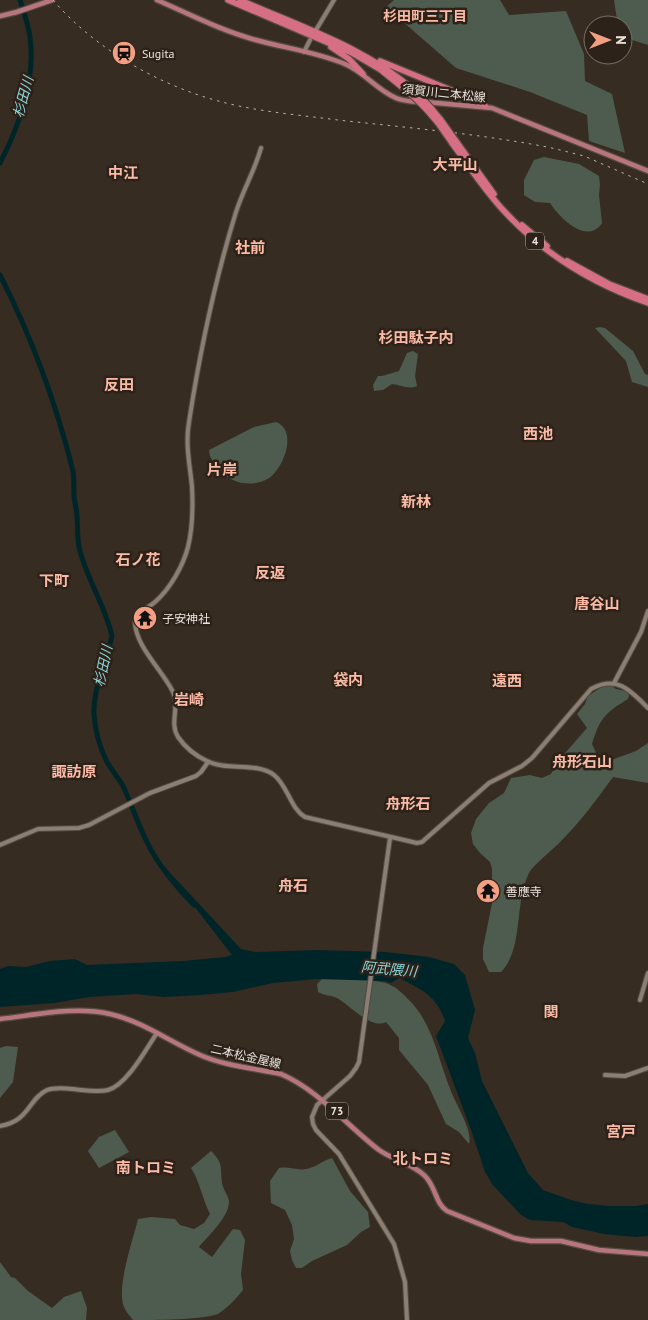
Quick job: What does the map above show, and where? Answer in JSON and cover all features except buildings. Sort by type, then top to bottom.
[{"type":"highway","name":"4","points":[[228,0],[352,53],[406,87]]},
{"type":"highway","name":"4","points":[[240,0],[368,57],[406,87],[428,108],[494,200],[532,239],[580,274],[615,291],[648,303]]},
{"type":"highway","points":[[321,40],[349,60],[363,74]]},
{"type":"highway","points":[[368,57],[480,102],[484,106]]},
{"type":"highway","points":[[406,87],[411,74]]},
{"type":"highway","name":"4","points":[[454,142],[502,204],[547,246],[599,279],[648,299]]},
{"type":"main road","points":[[0,16],[52,0]]},
{"type":"main road","name":"須賀川二本松線","points":[[157,0],[248,38],[346,64],[363,74],[383,91],[400,99],[484,106],[648,171]]},
{"type":"main road","name":"二本松金屋線","points":[[0,1019],[88,1011],[123,1018],[212,1060],[281,1074],[292,1079],[338,1112],[381,1151],[424,1174],[430,1181],[439,1203],[447,1212],[514,1238],[531,1241],[561,1241],[599,1250],[648,1254]]},
{"type":"street","points":[[316,30],[334,0]]},
{"type":"street","points":[[304,52],[310,40]]},
{"type":"street","points":[[261,148],[236,212],[204,337],[187,435],[193,515],[192,530],[187,550],[178,570],[168,585],[155,602],[140,612],[135,623],[145,649],[174,694],[176,705],[174,724],[177,735],[188,748],[208,762],[268,772],[274,775],[297,811],[305,817],[414,843],[422,842],[489,783],[522,766],[532,758],[591,688],[614,683],[626,688],[648,708]]},
{"type":"street","points":[[614,683],[638,637],[648,611]]},
{"type":"street","points":[[0,845],[38,828],[79,828],[144,797],[196,776],[208,762]]},
{"type":"street","points":[[390,838],[361,1045],[356,1068],[350,1076],[321,1100],[314,1111],[313,1124],[316,1130],[339,1154],[394,1244],[405,1282],[407,1320]]},
{"type":"street","points":[[640,1000],[648,973]]},
{"type":"street","points":[[0,1126],[13,1122],[22,1116],[40,1094],[49,1090],[101,1091],[113,1088],[123,1081],[157,1033]]},
{"type":"street","points":[[605,1075],[625,1076],[648,1068]]},
{"type":"green space","points":[[394,0],[500,0],[509,15],[566,11],[583,52],[585,81],[612,94],[625,153],[589,141],[587,115],[530,92],[456,68],[386,7]]},
{"type":"green space","points":[[614,0],[648,0],[648,45],[633,40],[633,15],[616,15]]},
{"type":"green space","points":[[544,157],[579,164],[599,176],[602,223],[596,229],[589,232],[574,227],[566,222],[550,203],[535,202],[524,195],[524,180],[534,160]]},
{"type":"green space","points":[[595,328],[605,328],[633,351],[645,374],[648,375],[648,387],[632,382],[626,361]]},
{"type":"green space","points":[[413,351],[418,354],[415,376],[417,386],[408,387],[392,384],[383,390],[374,391],[373,385],[378,376],[399,371],[407,353]]},
{"type":"green space","points":[[276,422],[283,426],[286,433],[286,449],[280,466],[269,478],[250,484],[230,479],[224,475],[211,458],[209,450],[254,427]]},
{"type":"green space","points":[[611,685],[616,689],[626,691],[629,695],[628,699],[604,717],[592,744],[598,757],[606,762],[636,751],[648,743],[648,783],[613,777],[576,825],[532,869],[524,885],[513,951],[501,972],[489,972],[483,959],[483,948],[492,903],[492,869],[490,862],[473,844],[471,833],[476,819],[489,803],[504,793],[511,778],[530,775],[542,778],[551,774],[559,760],[587,728],[577,714],[585,704],[588,696],[600,688]]},
{"type":"green space","points":[[333,978],[386,983],[400,991],[410,1001],[425,1021],[435,1044],[446,1079],[469,1132],[469,1144],[459,1132],[446,1124],[428,1085],[399,1050],[399,1038],[386,1022],[380,1024],[367,1020],[337,998],[318,992],[317,984],[322,979]]},
{"type":"green space","points":[[6,1046],[18,1047],[13,1082],[0,1098],[0,1048]]},
{"type":"green space","points":[[115,1130],[129,1152],[99,1168],[88,1151],[99,1137]]},
{"type":"green space","points":[[211,1151],[220,1163],[223,1186],[229,1202],[226,1214],[222,1220],[199,1247],[212,1257],[233,1229],[240,1230],[245,1240],[241,1274],[243,1290],[218,1314],[189,1319],[133,1320],[124,1307],[122,1288],[126,1263],[138,1219],[151,1217],[175,1219],[180,1225],[194,1229],[204,1223],[210,1214],[191,1168]]},
{"type":"green space","points":[[332,1158],[350,1191],[368,1212],[370,1227],[361,1232],[347,1245],[312,1261],[302,1268],[296,1268],[290,1251],[294,1239],[292,1225],[285,1210],[271,1203],[270,1181],[279,1168],[306,1169]]},
{"type":"green space","points":[[0,1262],[11,1277],[15,1278],[28,1291],[52,1308],[64,1297],[81,1291],[87,1308],[86,1320],[0,1320]]},
{"type":"water","name":"阿武隈川","points":[[159,861],[241,949],[255,952],[316,950],[385,952],[429,957],[454,964],[465,975],[475,1010],[468,1038],[475,1053],[482,1081],[528,1173],[543,1190],[571,1200],[610,1206],[648,1204],[648,1236],[635,1237],[604,1234],[572,1227],[563,1222],[530,1220],[521,1215],[492,1184],[485,1172],[436,1036],[445,1021],[442,1012],[427,994],[399,978],[391,983],[385,981],[317,979],[273,983],[233,992],[201,995],[164,997],[136,994],[0,1007],[0,969],[8,966],[26,967],[50,961],[75,959],[87,965],[183,961],[232,955]]},
{"type":"waterway","name":"杉田川","points":[[0,163],[14,134],[31,70],[30,37],[20,0]]},
{"type":"waterway","name":"杉田川","points":[[0,275],[33,347],[59,421],[73,471],[79,547],[112,636],[94,705],[100,745],[107,762],[122,784],[155,857],[194,905]]},
{"type":"railway","points":[[53,0],[70,18],[109,50],[152,76],[199,95],[265,111],[473,135],[552,148],[584,156],[648,184]]},
{"type":"place","name":"Sugita","points":[[124,53]]},
{"type":"place","name":"子安神社","points":[[145,618]]},
{"type":"place","name":"善應寺","points":[[488,891]]},
{"type":"district","name":"杉田町三丁目","points":[[425,16]]},
{"type":"district","name":"大平山","points":[[455,164]]},
{"type":"district","name":"中江","points":[[123,172]]},
{"type":"district","name":"社前","points":[[250,247]]},
{"type":"district","name":"杉田駄子内","points":[[416,337]]},
{"type":"district","name":"反田","points":[[119,384]]},
{"type":"district","name":"西池","points":[[538,433]]},
{"type":"district","name":"片岸","points":[[222,469]]},
{"type":"district","name":"新林","points":[[416,501]]},
{"type":"district","name":"石ノ花","points":[[138,559]]},
{"type":"district","name":"反返","points":[[270,572]]},
{"type":"district","name":"下町","points":[[54,580]]},
{"type":"district","name":"唐谷山","points":[[597,603]]},
{"type":"district","name":"袋内","points":[[348,679]]},
{"type":"district","name":"遠西","points":[[507,680]]},
{"type":"district","name":"岩崎","points":[[189,699]]},
{"type":"district","name":"舟形石山","points":[[582,761]]},
{"type":"district","name":"諏訪原","points":[[74,771]]},
{"type":"district","name":"舟形石","points":[[408,803]]},
{"type":"district","name":"舟石","points":[[293,885]]},
{"type":"district","name":"関","points":[[551,1011]]},
{"type":"district","name":"宮戸","points":[[621,1131]]},
{"type":"district","name":"北トロミ","points":[[423,1158]]},
{"type":"district","name":"南トロミ","points":[[146,1167]]}]
